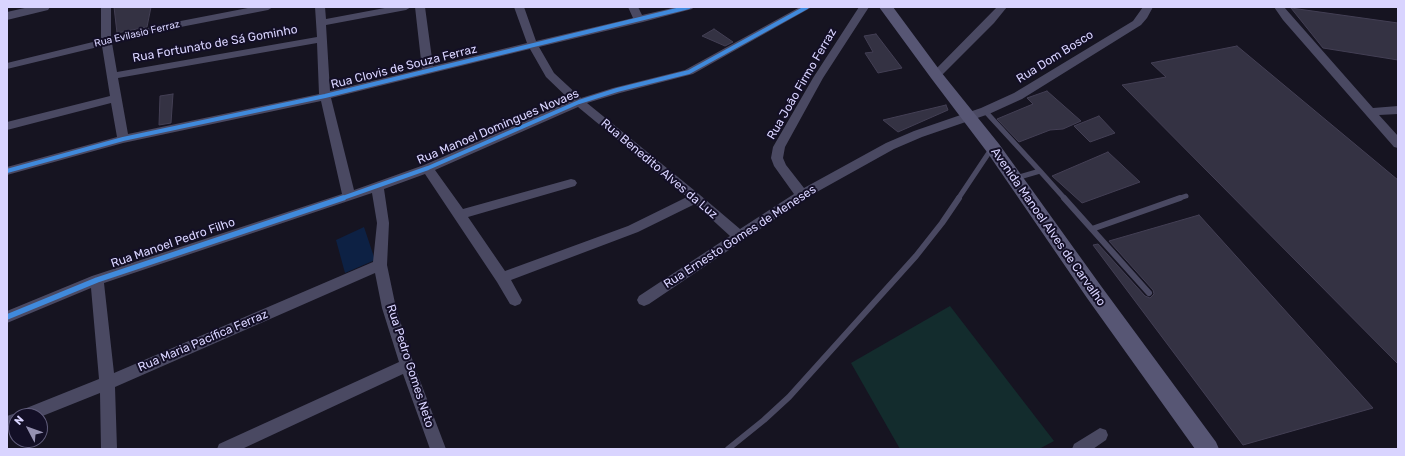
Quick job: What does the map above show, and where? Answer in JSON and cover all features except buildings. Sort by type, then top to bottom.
[{"type":"main road","name":"Avenida Manoel Alves de Carvalho","points":[[886,7],[967,117],[993,148],[1208,449]]},
{"type":"street","points":[[7,10],[21,7]]},
{"type":"street","points":[[7,16],[44,7]]},
{"type":"street","points":[[106,7],[106,41],[123,139]]},
{"type":"street","name":"Rua Evilasio Ferraz","points":[[7,66],[160,28],[268,7]]},
{"type":"street","points":[[320,7],[320,23],[323,39],[325,96],[349,196]]},
{"type":"street","points":[[320,23],[406,7]]},
{"type":"street","points":[[420,7],[428,71]]},
{"type":"street","name":"Rua Benedito Alves da Luz","points":[[519,7],[533,46],[550,74],[579,102],[696,198],[739,236]]},
{"type":"street","points":[[633,7],[639,20]]},
{"type":"street","name":"Rua Clovis de Souza Ferraz","points":[[7,171],[123,139],[325,96],[689,7]]},
{"type":"street","name":"Rua Manoel Domingues Novaes","points":[[349,196],[428,168],[579,102],[617,90],[689,72],[807,7]]},
{"type":"street","name":"Rua João Firmo Ferraz","points":[[802,195],[780,166],[777,158],[779,147],[818,78],[864,7]]},
{"type":"street","points":[[936,75],[1002,7]]},
{"type":"street","name":"Rua Dom Bosco","points":[[967,117],[985,111],[1039,84],[1130,27],[1142,18],[1148,7]]},
{"type":"street","points":[[1279,7],[1398,144]]},
{"type":"street","name":"Rua Fortunato de Sá Gominho","points":[[112,76],[323,39]]},
{"type":"street","points":[[7,126],[115,98]]},
{"type":"street","points":[[1370,112],[1398,110]]},
{"type":"street","name":"Rua Ernesto Gomes de Meneses","points":[[644,300],[802,195],[890,146],[918,134],[967,117]]},
{"type":"street","points":[[428,168],[502,278],[515,300]]},
{"type":"street","points":[[460,215],[571,183]]},
{"type":"street","name":"Rua Pedro Gomes Neto","points":[[377,187],[382,222],[380,265],[389,308],[407,365],[438,449]]},
{"type":"street","name":"Rua Manoel Pedro Filho","points":[[7,317],[97,280],[349,196]]},
{"type":"street","points":[[502,278],[633,229],[696,198]]},
{"type":"street","name":"Rua Maria Pacífica Ferraz","points":[[45,408],[107,383],[380,265]]},
{"type":"street","points":[[97,280],[107,383],[109,449]]},
{"type":"street","points":[[225,449],[407,365]]},
{"type":"street","points":[[1080,449],[1100,435]]},
{"type":"lane","points":[[985,111],[1149,292]]},
{"type":"lane","points":[[728,449],[764,420],[789,397],[916,256],[942,223],[993,148]]},
{"type":"lane","points":[[1014,178],[1040,171]]},
{"type":"lane","points":[[1092,229],[1186,196]]},
{"type":"green space","points":[[950,306],[1054,441],[1039,449],[900,449],[851,363]]},
{"type":"water","points":[[364,227],[375,260],[345,273],[336,240]]},
{"type":"cycle path","points":[[7,171],[123,139],[325,96],[689,7]]},
{"type":"cycle path","points":[[7,317],[97,280],[377,187],[428,168],[579,102],[617,90],[689,72],[807,7]]}]
